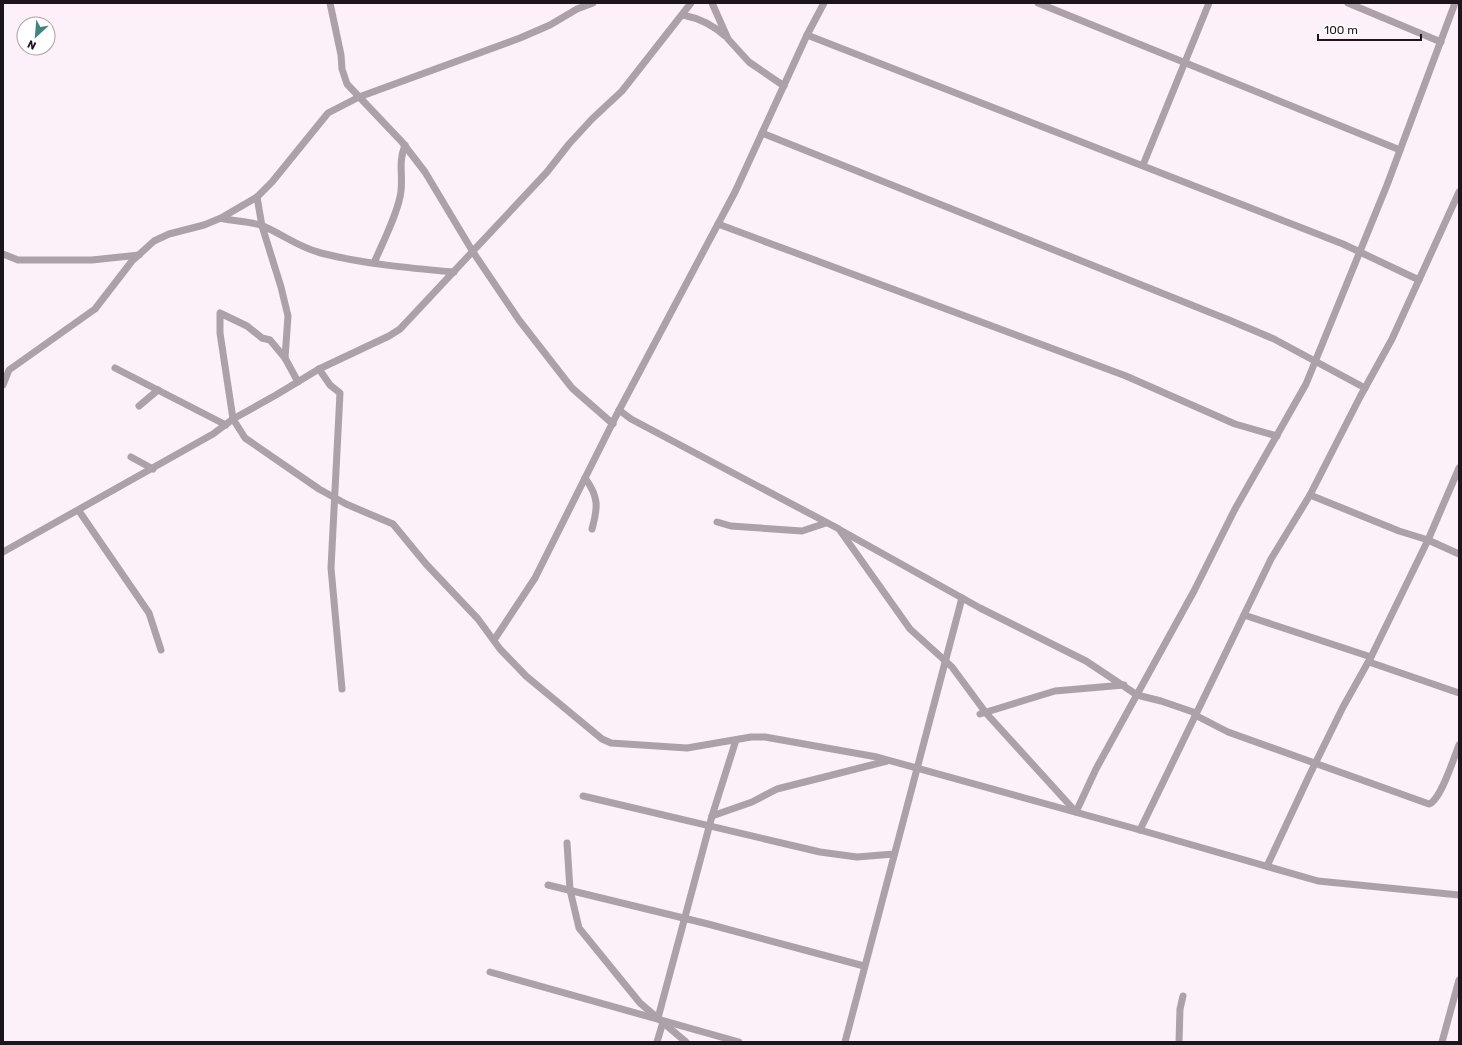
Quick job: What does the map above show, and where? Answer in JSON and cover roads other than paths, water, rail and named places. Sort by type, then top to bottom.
[{"type":"street","points":[[330,3],[341,55],[342,69],[347,84],[405,145],[425,172],[473,252],[519,320],[561,374],[572,388],[613,424]]},
{"type":"street","points":[[3,385],[9,370],[95,309],[139,255],[154,240],[221,218],[257,197],[272,182],[328,113],[359,97],[520,38],[550,25],[577,9],[593,3]]},
{"type":"street","points":[[3,552],[153,469],[213,434],[233,419],[319,369],[389,336],[400,329],[547,172],[578,134],[622,91],[691,3]]},
{"type":"street","points":[[712,3],[728,39]]},
{"type":"street","points":[[494,640],[535,578],[619,410],[735,192],[807,35],[824,3]]},
{"type":"street","points":[[1038,3],[1400,150]]},
{"type":"street","points":[[1143,165],[1209,3]]},
{"type":"street","points":[[1348,3],[1441,42]]},
{"type":"street","points":[[1076,812],[1096,769],[1194,591],[1235,509],[1306,384],[1400,150],[1455,3]]},
{"type":"street","points":[[683,14],[717,29],[749,62],[784,86]]},
{"type":"street","points":[[807,35],[1343,244],[1419,280]]},
{"type":"street","points":[[762,133],[1274,339],[1316,360],[1365,388]]},
{"type":"street","points":[[374,263],[388,231],[401,191],[400,157],[405,145]]},
{"type":"street","points":[[1140,830],[1271,559],[1310,495],[1392,339],[1459,192]]},
{"type":"street","points":[[257,197],[262,226],[288,316],[285,358]]},
{"type":"street","points":[[221,218],[236,222],[249,222],[262,226],[301,247],[374,263],[454,272]]},
{"type":"street","points":[[718,224],[1126,376],[1235,424],[1277,436]]},
{"type":"street","points":[[3,254],[18,260],[92,260],[139,255]]},
{"type":"street","points":[[298,382],[285,358],[270,340],[262,338],[247,326],[220,313],[220,333],[233,419],[246,438],[252,444],[335,498],[393,524],[426,564],[478,618],[500,650],[526,676],[606,742],[687,748],[765,737],[889,761],[1076,812],[1318,881],[1459,895]]},
{"type":"street","points":[[115,368],[226,425]]},
{"type":"street","points":[[319,369],[330,385],[340,393],[331,568],[342,689]]},
{"type":"street","points":[[139,406],[158,390]]},
{"type":"street","points":[[619,410],[631,419],[839,530],[962,598],[1086,661],[1137,695],[1166,702],[1196,714],[1228,732],[1429,804],[1433,802],[1445,780],[1459,745]]},
{"type":"street","points":[[132,457],[153,469]]},
{"type":"street","points":[[1268,866],[1342,707],[1370,659],[1428,540],[1459,468]]},
{"type":"street","points":[[585,478],[593,488],[596,500],[597,512],[592,529]]},
{"type":"street","points":[[1310,495],[1399,531],[1428,540],[1459,554]]},
{"type":"street","points":[[79,511],[150,613],[161,650]]},
{"type":"street","points":[[716,522],[731,526],[802,531],[826,523]]},
{"type":"street","points":[[839,530],[910,629],[925,644],[947,662],[983,713],[1076,812]]},
{"type":"street","points":[[845,1042],[894,854],[947,662],[962,598]]},
{"type":"street","points":[[1244,615],[1370,659],[1459,693]]},
{"type":"street","points":[[983,713],[1055,691],[1124,685]]},
{"type":"street","points":[[657,1042],[660,1020],[685,919],[712,816],[736,740]]},
{"type":"street","points":[[712,816],[752,802],[777,789],[889,761]]},
{"type":"street","points":[[583,796],[820,852],[857,857],[894,854]]},
{"type":"street","points":[[567,843],[570,890],[579,928],[640,1003],[686,1042]]},
{"type":"street","points":[[548,884],[864,966]]},
{"type":"street","points":[[490,972],[739,1042]]},
{"type":"street","points":[[1442,1042],[1459,980]]},
{"type":"street","points":[[1179,1042],[1180,1009],[1183,996]]}]
